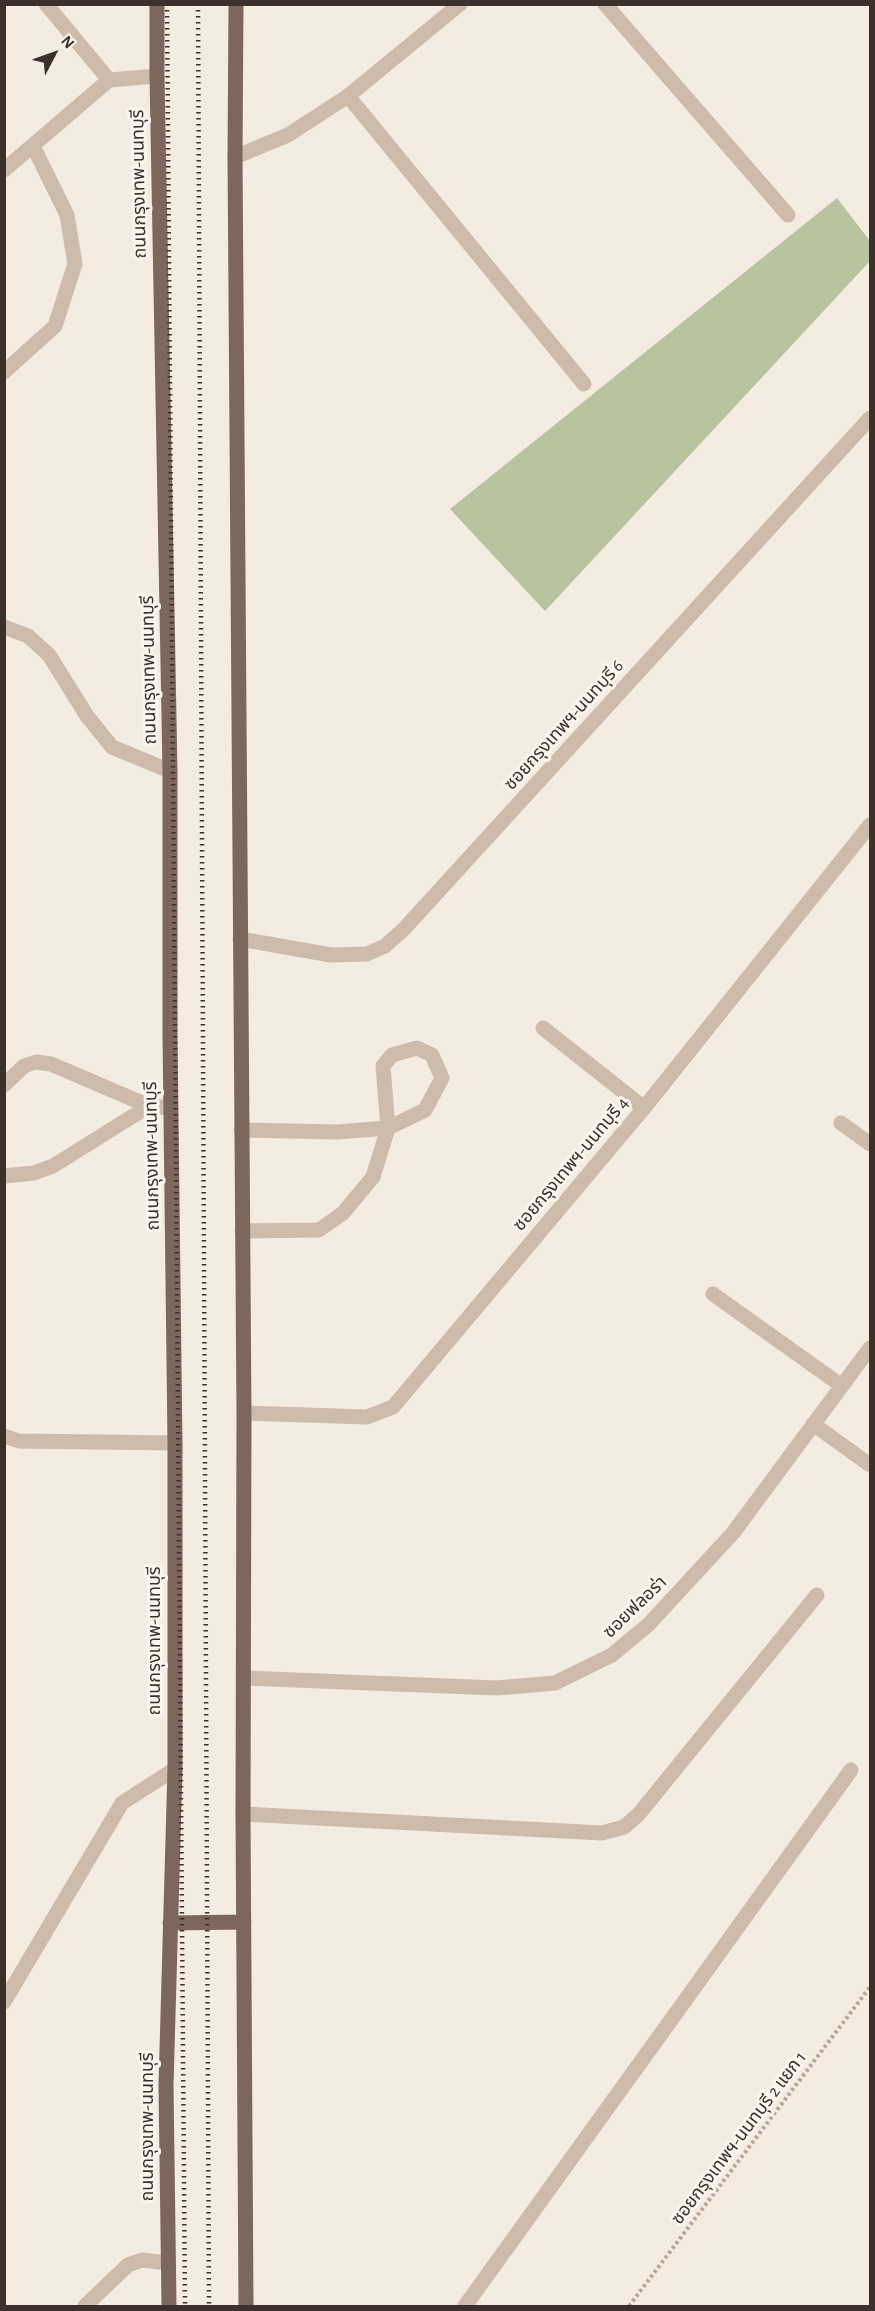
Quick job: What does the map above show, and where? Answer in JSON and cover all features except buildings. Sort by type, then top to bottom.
[{"type":"main road","name":"ถนนกรุงเทพ-นนทบุรี","points":[[157,4],[170,771],[175,1443],[175,1769],[166,2085],[169,2307]]},
{"type":"main road","points":[[236,4],[235,158],[244,1413],[243,1814],[246,2307]]},
{"type":"main road","points":[[170,1923],[244,1922]]},
{"type":"street","points":[[46,4],[109,80]]},
{"type":"street","points":[[235,158],[288,135],[348,96],[460,4]]},
{"type":"street","points":[[605,4],[788,215]]},
{"type":"street","points":[[4,170],[109,80],[157,76]]},
{"type":"street","points":[[348,96],[584,384]]},
{"type":"street","points":[[4,372],[55,326],[75,264],[67,215],[33,146]]},
{"type":"street","name":"ซอยกรุงเทพฯ-นนทบุรี 6","points":[[240,939],[330,954],[367,954],[385,946],[420,911],[870,418]]},
{"type":"street","points":[[4,627],[28,636],[49,655],[87,716],[112,747],[170,771]]},
{"type":"street","name":"ซอยกรุงเทพฯ-นนทบุรี 4","points":[[244,1413],[367,1417],[393,1407],[644,1108],[870,825]]},
{"type":"street","points":[[543,1028],[644,1108]]},
{"type":"street","points":[[242,1130],[337,1132],[388,1128],[425,1110],[442,1078],[432,1055],[417,1048],[392,1054],[383,1065],[388,1128],[373,1177],[343,1213],[319,1230],[242,1231]]},
{"type":"street","points":[[4,1085],[24,1066],[36,1062],[51,1064],[149,1106],[171,1108]]},
{"type":"street","points":[[4,1176],[34,1173],[53,1166],[149,1106]]},
{"type":"street","points":[[841,1123],[870,1144]]},
{"type":"street","points":[[714,1294],[842,1386]]},
{"type":"street","name":"ซอยฟลอร่า","points":[[244,1678],[497,1688],[555,1683],[612,1655],[649,1624],[733,1533],[870,1348]]},
{"type":"street","points":[[813,1424],[870,1465]]},
{"type":"street","points":[[4,1436],[18,1441],[175,1443]]},
{"type":"street","points":[[243,1814],[602,1833],[624,1827],[638,1815],[817,1595]]},
{"type":"street","points":[[4,2002],[122,1803],[175,1769]]},
{"type":"street","points":[[465,2307],[851,1770]]},
{"type":"street","points":[[85,2307],[128,2265],[142,2260],[167,2263]]},
{"type":"path","name":"ซอยกรุงเทพฯ-นนทบุรี 2 แยก 1","points":[[629,2307],[870,1987]]},
{"type":"green space","points":[[837,198],[870,241],[870,261],[545,611],[450,509]]},
{"type":"railway","points":[[167,4],[185,2306]]},
{"type":"railway","points":[[198,4],[209,2306]]}]
